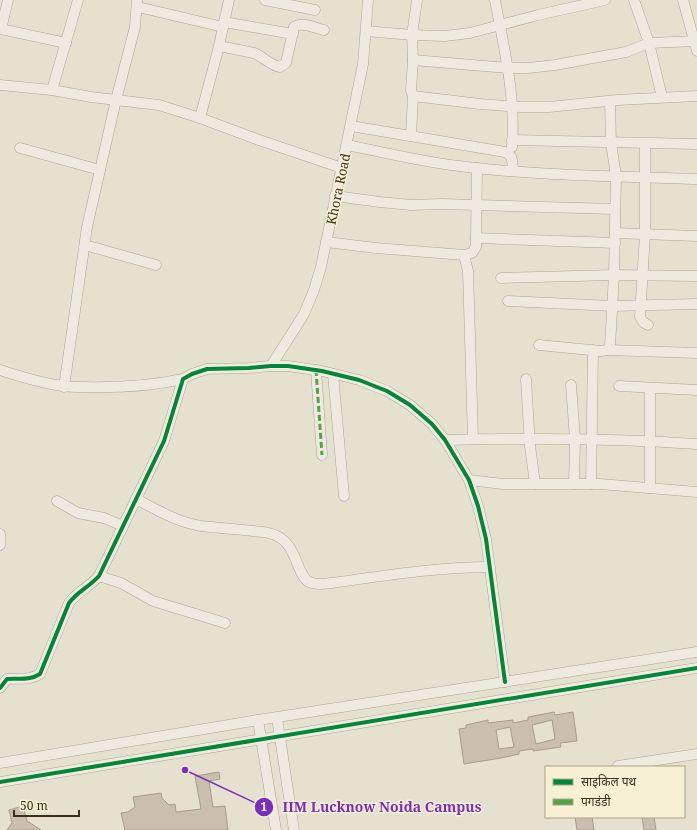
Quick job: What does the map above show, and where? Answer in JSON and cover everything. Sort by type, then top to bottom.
[{"type":"street","points":[[8,0],[0,29],[66,43]]},
{"type":"street","points":[[52,90],[78,0]]},
{"type":"street","points":[[200,118],[219,46],[229,0]]},
{"type":"street","points":[[265,0],[316,10]]},
{"type":"street","name":"Khora Road","points":[[271,366],[304,314],[314,290],[336,196],[363,64],[368,0]]},
{"type":"street","points":[[411,136],[413,96],[411,91],[413,60],[412,35],[417,0]]},
{"type":"street","points":[[495,0],[508,68],[512,106],[512,171]]},
{"type":"street","points":[[366,31],[445,36],[470,33],[545,13],[605,0]]},
{"type":"street","points":[[634,0],[649,44],[662,97]]},
{"type":"street","points":[[413,60],[508,68],[555,65],[626,52],[649,44],[696,44],[683,0]]},
{"type":"street","points":[[64,387],[87,227],[116,100],[135,28],[138,3],[223,25],[293,34]]},
{"type":"street","points":[[219,46],[254,53],[259,55],[268,63],[280,67],[286,63],[294,27],[301,24],[324,30]]},
{"type":"street","points":[[0,85],[52,90],[91,97],[159,105],[342,168]]},
{"type":"street","points":[[413,96],[480,104],[549,107],[610,100],[697,96]]},
{"type":"street","points":[[607,350],[610,346],[614,275],[616,176],[611,143],[610,100]]},
{"type":"street","points":[[350,126],[505,152],[511,156]]},
{"type":"street","points":[[512,140],[697,144]]},
{"type":"street","points":[[645,144],[645,234],[640,317],[643,322],[648,325]]},
{"type":"street","points":[[347,145],[424,161],[477,168],[563,175],[697,179]]},
{"type":"street","points":[[20,148],[100,170]]},
{"type":"street","points":[[326,242],[383,249],[464,255],[472,253],[476,247],[477,168]]},
{"type":"street","points":[[336,196],[412,205],[615,209]]},
{"type":"street","points":[[476,238],[615,238],[645,234],[697,236]]},
{"type":"street","points":[[85,245],[156,265]]},
{"type":"street","points":[[464,255],[468,271],[473,439]]},
{"type":"street","points":[[501,278],[614,275],[697,276]]},
{"type":"street","points":[[508,301],[612,306],[697,304]]},
{"type":"street","points":[[539,345],[593,350],[697,353]]},
{"type":"street","points":[[591,484],[593,350]]},
{"type":"street","points":[[0,370],[30,380],[64,387],[100,388],[164,383],[182,379],[207,369],[288,366],[316,370],[359,380],[393,395],[410,405],[432,424],[469,480],[483,526],[490,566],[505,682]]},
{"type":"street","points":[[316,370],[322,455]]},
{"type":"street","points":[[333,374],[344,496]]},
{"type":"street","points":[[0,688],[4,677],[28,679],[34,678],[40,674],[69,603],[74,596],[93,583],[99,576],[164,441],[182,379]]},
{"type":"street","points":[[526,379],[535,484]]},
{"type":"street","points":[[571,385],[575,439],[574,484]]},
{"type":"street","points":[[619,386],[697,390]]},
{"type":"street","points":[[650,388],[650,488]]},
{"type":"street","points":[[444,440],[592,439],[697,444]]},
{"type":"street","points":[[469,480],[503,484],[591,484],[697,492]]},
{"type":"street","points":[[136,499],[184,522],[201,526],[266,533],[277,536],[286,543],[293,552],[303,575],[308,582],[314,584],[466,566],[490,566]]},
{"type":"street","points":[[57,501],[78,514],[104,518],[123,526]]},
{"type":"street","points":[[0,534],[0,545]]},
{"type":"street","points":[[99,576],[121,583],[153,600],[225,623]]},
{"type":"street","points":[[0,763],[258,720],[697,652]]},
{"type":"street","points":[[0,782],[697,668]]},
{"type":"street","points":[[277,718],[294,830]]},
{"type":"street","points":[[258,720],[276,830]]},
{"type":"street","points":[[618,766],[697,754]]},
{"type":"building","points":[[554,712],[555,715],[573,712],[577,741],[560,743],[561,747],[533,751],[533,749],[519,751],[519,754],[464,764],[459,729],[466,728],[466,725],[488,720],[488,723],[513,720],[513,723],[528,720],[528,717]],"holes":[[[552,720],[555,739],[536,744],[532,725]],[[510,727],[514,747],[499,749],[496,730]]]},
{"type":"building","points":[[219,772],[220,779],[209,781],[213,807],[225,806],[228,830],[125,830],[121,813],[128,812],[135,807],[133,797],[161,793],[162,798],[169,805],[175,804],[176,812],[201,809],[195,776]]},
{"type":"building","points":[[23,806],[27,821],[41,830],[7,830],[12,823],[9,810]]},
{"type":"building","points":[[575,818],[592,818],[594,830],[577,830]]},
{"type":"building","points":[[642,818],[654,818],[656,830],[644,830]]},
{"type":"marked path","points":[[316,370],[322,455]]},
{"type":"cycle path","points":[[0,688],[7,679],[28,678],[40,674],[69,603],[99,576],[164,441],[183,379],[207,369],[271,366],[288,366],[322,371],[359,380],[387,391],[410,405],[432,424],[445,440],[469,480],[478,506],[486,539],[505,682]]},
{"type":"cycle path","points":[[0,782],[697,668]]},
{"type":"place","name":"IIM Lucknow Noida Campus","points":[[185,770]]}]
